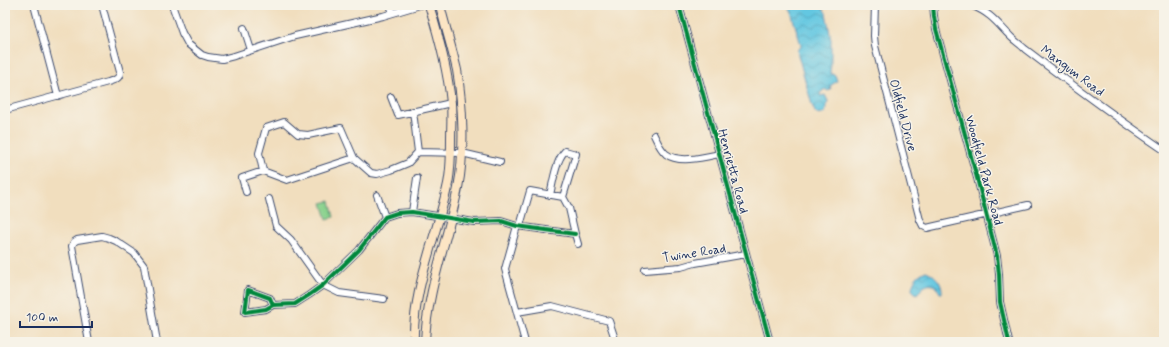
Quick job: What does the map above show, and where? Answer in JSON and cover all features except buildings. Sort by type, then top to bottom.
[{"type":"main road","points":[[429,5],[446,71],[456,153]]},
{"type":"main road","points":[[424,342],[425,325],[445,217],[448,186],[456,153],[461,96],[456,68],[440,5]]},
{"type":"main road","points":[[446,71],[456,68]]},
{"type":"main road","points":[[414,342],[413,327],[423,273],[445,217]]},
{"type":"street","points":[[34,5],[58,96]]},
{"type":"street","points":[[5,110],[108,82],[119,77],[120,72],[102,5]]},
{"type":"street","points":[[172,5],[186,40],[195,50],[208,57],[222,59],[306,33],[393,13],[420,5]]},
{"type":"street","points":[[390,5],[393,13]]},
{"type":"street","name":"Henrietta Road","points":[[679,5],[770,342]]},
{"type":"street","name":"Oldfield Drive","points":[[875,5],[875,46],[922,226],[924,228],[930,227],[986,214]]},
{"type":"street","name":"Woodfield Park Road","points":[[933,5],[936,29],[998,260],[1000,302],[1009,342]]},
{"type":"street","name":"Mangum Road","points":[[971,5],[990,15],[1011,37],[1120,120],[1164,150]]},
{"type":"street","points":[[244,28],[251,50]]},
{"type":"street","points":[[391,97],[398,115],[451,103]]},
{"type":"street","points":[[412,111],[418,152]]},
{"type":"street","points":[[263,171],[259,153],[266,128],[284,122],[298,134],[308,135],[341,128],[354,158],[371,173],[377,174],[408,163],[418,152],[456,153],[500,162]]},
{"type":"street","points":[[654,135],[662,150],[672,157],[679,159],[699,158],[719,154]]},
{"type":"street","points":[[550,195],[559,160],[565,151],[576,154],[563,197]]},
{"type":"street","points":[[246,192],[242,178],[263,171],[287,180],[354,158]]},
{"type":"street","points":[[412,212],[417,178]]},
{"type":"street","points":[[525,342],[505,269],[530,191],[563,197],[570,208],[578,244]]},
{"type":"street","points":[[377,195],[385,217]]},
{"type":"street","points":[[269,200],[276,226],[291,240],[323,285],[339,293],[384,299]]},
{"type":"street","points":[[986,214],[1028,205]]},
{"type":"street","points":[[273,305],[270,298],[248,290],[245,312],[266,309],[273,305],[295,304],[323,285],[359,250],[385,217],[397,213],[412,212],[474,222],[501,221],[519,226],[575,234]]},
{"type":"street","points":[[89,342],[72,246],[77,240],[102,236],[116,241],[134,253],[144,266],[157,342]]},
{"type":"street","name":"Twine Road","points":[[645,270],[681,267],[746,254]]},
{"type":"street","points":[[517,312],[552,306],[609,321],[616,342]]},
{"type":"green space","points":[[330,201],[334,217],[327,219],[322,203]]},
{"type":"water","points":[[787,5],[821,5],[826,13],[831,39],[830,72],[831,74],[835,75],[837,81],[830,86],[831,89],[828,91],[825,89],[820,93],[820,96],[825,95],[828,101],[823,114],[818,115],[812,105],[797,50],[801,47],[801,45],[791,12]]},
{"type":"water","points":[[926,271],[938,280],[942,293],[940,293],[936,286],[933,285],[923,287],[917,294],[912,290],[916,278]]},
{"type":"cycle path","points":[[679,5],[770,342]]},
{"type":"cycle path","points":[[933,5],[936,29],[997,256],[1000,302],[1009,342]]},
{"type":"cycle path","points":[[273,305],[266,309],[245,312],[248,290],[270,298],[273,305],[295,304],[323,285],[359,250],[385,217],[397,213],[412,212],[474,222],[501,221],[517,226],[575,234]]}]
